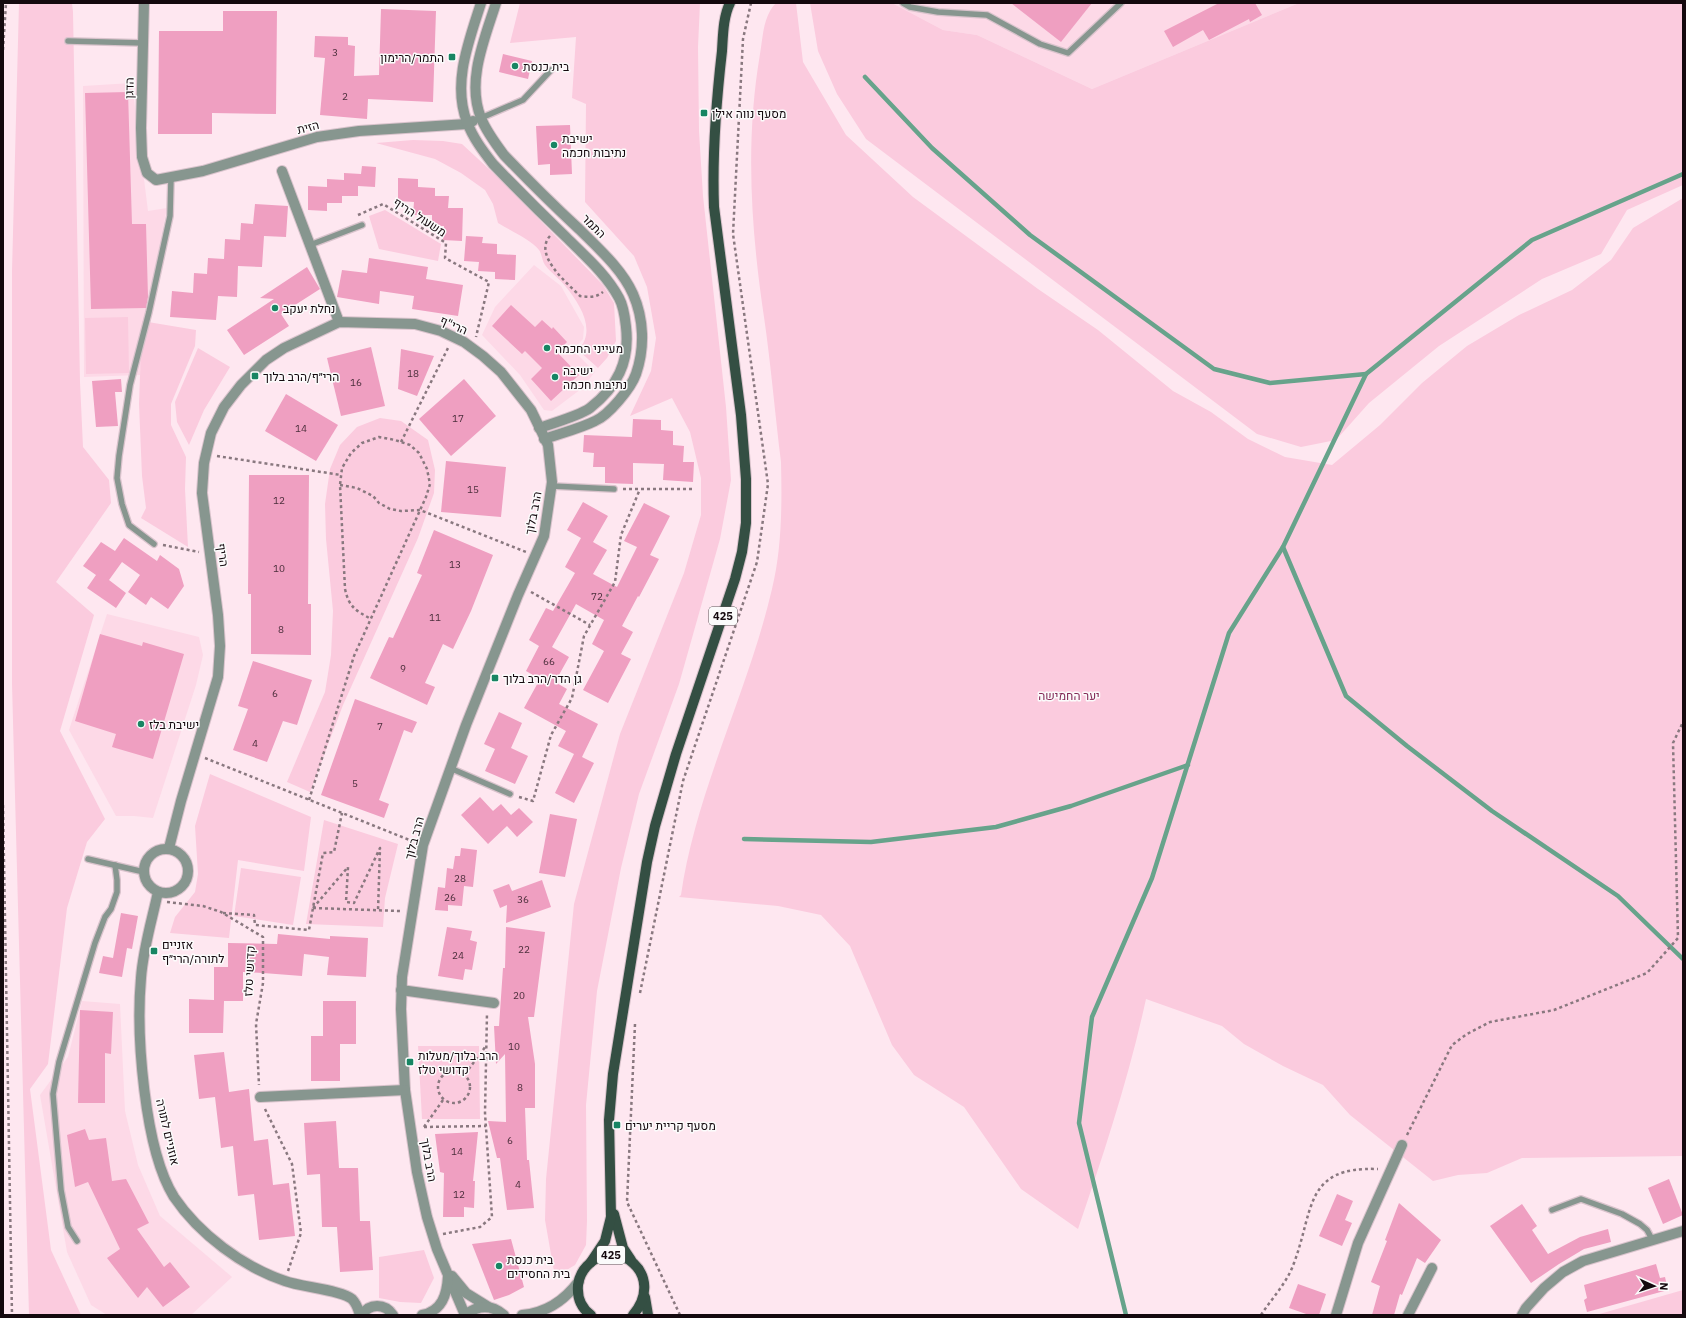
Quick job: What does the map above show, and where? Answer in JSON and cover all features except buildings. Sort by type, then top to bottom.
[{"type":"main road","name":"425","points":[[579,1281],[583,1270],[591,1262],[605,1241],[609,1230],[611,1200],[609,1120],[613,1074],[647,862],[664,792],[742,552],[746,523],[746,478],[741,415],[714,207],[713,172],[718,87],[725,23],[725,3]]},
{"type":"main road","name":"425","points":[[725,23],[730,3]]},
{"type":"main road","name":"425","points":[[611,1200],[623,1248],[642,1273],[645,1284],[648,1315]]},
{"type":"main road","name":"425","points":[[591,1262],[599,1257],[613,1255],[627,1258],[635,1264]]},
{"type":"main road","points":[[579,1281],[578,1292],[580,1302],[586,1311],[591,1315]]},
{"type":"main road","points":[[633,1315],[640,1307],[645,1296]]},
{"type":"street","name":"הדגן","points":[[144,3],[142,157],[147,173]]},
{"type":"street","points":[[481,3],[467,49],[462,72],[461,93],[467,124],[493,164],[593,264],[611,286],[620,299],[628,338],[627,356],[620,374],[611,388],[588,409],[539,428]]},
{"type":"street","name":"התמר","points":[[494,4],[477,74],[476,93],[481,118],[492,139],[504,154],[603,254],[620,274],[633,293],[640,314],[642,337],[641,359],[633,381],[622,397],[597,421],[544,439]]},
{"type":"street","name":"הזית","points":[[147,173],[156,180],[171,178],[203,171],[318,137],[359,131],[467,124],[481,118]]},
{"type":"street","points":[[282,171],[339,322]]},
{"type":"street","name":"הרי\"ף","points":[[339,322],[415,324],[441,331],[453,337],[474,349],[501,372],[531,410],[539,428]]},
{"type":"street","name":"הריף","points":[[169,848],[181,801],[218,678],[220,646],[218,615],[202,493],[204,463],[211,433],[224,407],[241,385],[261,365],[284,348],[339,322]]},
{"type":"street","name":"הרב בלוך","points":[[465,1315],[433,1236],[427,1217],[419,1180],[405,1090],[402,1050],[402,977],[423,845],[466,725],[544,536],[552,486],[548,445],[539,428]]},
{"type":"street","points":[[169,848],[183,855],[189,869],[188,877],[181,889],[157,896],[146,880],[144,872],[145,864],[154,852],[169,848]]},
{"type":"street","name":"אוזניים לתורה","points":[[157,896],[149,928],[141,978],[140,1031],[150,1127],[160,1165],[174,1195],[192,1220],[224,1250],[262,1271],[285,1281],[337,1293],[351,1298],[358,1306],[361,1315]]},
{"type":"street","points":[[401,990],[491,1002]]},
{"type":"street","points":[[260,1097],[405,1090]]},
{"type":"street","points":[[1336,1315],[1358,1243],[1402,1145]]},
{"type":"street","points":[[1522,1315],[1526,1308],[1544,1288],[1563,1272],[1583,1261],[1683,1231]]},
{"type":"street","name":"הרב בלוך","points":[[442,1261],[466,1293],[487,1306],[506,1314]]},
{"type":"street","points":[[1408,1315],[1432,1268]]},
{"type":"street","points":[[422,1315],[429,1314],[443,1303],[448,1284],[448,1274]]},
{"type":"street","points":[[522,1315],[538,1312],[559,1301],[570,1293],[579,1281]]},
{"type":"street","points":[[361,1315],[367,1309],[377,1306],[383,1306],[395,1314]]},
{"type":"street","points":[[465,1315],[479,1307],[487,1306]]},
{"type":"lane","points":[[903,3],[910,7],[938,12],[988,15],[1040,44],[1068,53],[1121,3]]},
{"type":"lane","points":[[68,40],[143,43]]},
{"type":"lane","points":[[481,118],[523,100],[551,70]]},
{"type":"lane","points":[[154,544],[129,525],[122,504],[117,478],[130,385],[149,312],[170,216],[171,178]]},
{"type":"lane","points":[[310,245],[362,225]]},
{"type":"lane","points":[[552,486],[614,489]]},
{"type":"lane","points":[[450,768],[510,794]]},
{"type":"lane","points":[[88,859],[144,872]]},
{"type":"lane","points":[[77,1241],[68,1227],[61,1190],[53,1094],[59,1062],[94,943],[105,917],[111,909],[117,892],[115,865]]},
{"type":"lane","points":[[1552,1210],[1581,1199],[1622,1214],[1640,1224],[1647,1230],[1653,1241]]},
{"type":"path","points":[[3,50],[6,3]]},
{"type":"path","name":"משעול הריף","points":[[355,216],[383,204],[446,243],[445,258],[489,282],[474,349]]},
{"type":"path","points":[[556,228],[547,239],[545,249],[549,261],[580,296],[598,296],[611,286]]},
{"type":"path","points":[[401,442],[453,337]]},
{"type":"path","points":[[309,800],[354,656],[371,619],[420,510],[430,484],[427,469],[419,453],[410,445],[379,437],[362,443],[351,453],[342,468],[340,485],[347,599],[354,610],[371,619]]},
{"type":"path","points":[[206,454],[341,475]]},
{"type":"path","points":[[340,485],[357,488],[373,496],[379,503],[390,509],[401,511],[420,510],[535,556]]},
{"type":"path","points":[[614,489],[692,489]]},
{"type":"path","points":[[510,794],[532,801],[551,735],[572,698],[584,636],[615,582],[621,535],[640,489]]},
{"type":"path","points":[[154,544],[210,554]]},
{"type":"path","points":[[522,587],[590,625]]},
{"type":"path","points":[[1402,1145],[1452,1045],[1467,1034],[1490,1022],[1554,1010],[1647,973],[1678,938],[1673,742],[1683,722]]},
{"type":"path","points":[[195,754],[423,845]]},
{"type":"path","points":[[3,805],[12,1315]]},
{"type":"path","points":[[221,912],[254,915],[255,926],[309,930],[323,853],[334,852],[342,813]]},
{"type":"path","points":[[313,908],[348,866],[346,902],[354,903],[380,848],[378,911]]},
{"type":"path","name":"קדושי טלז","points":[[157,896],[203,906],[221,912],[263,937],[263,983],[256,1024],[260,1097],[292,1164],[301,1233],[285,1281]]},
{"type":"path","points":[[313,908],[412,912]]},
{"type":"path","points":[[433,1236],[480,1227],[492,1217],[486,1126],[487,1046],[491,1002]]},
{"type":"path","points":[[465,1074],[487,1046]]},
{"type":"path","points":[[452,1071],[458,1071],[465,1074],[471,1084],[466,1099],[456,1104],[451,1104],[443,1100],[438,1090],[438,1085],[442,1076],[452,1071]]},
{"type":"path","points":[[424,1127],[443,1100]]},
{"type":"path","points":[[411,1133],[424,1127],[486,1126]]},
{"type":"path","points":[[1262,1315],[1275,1294],[1288,1278],[1294,1264],[1314,1196],[1324,1183],[1339,1174],[1364,1169],[1391,1170]]},
{"type":"shaded area","points":[[892,3],[1299,3],[1092,89],[977,35],[943,30]]},
{"type":"shaded area","points":[[132,83],[148,211],[167,208],[146,313],[140,375],[84,377],[83,86]]},
{"type":"shaded area","points":[[534,265],[561,286],[584,327],[583,339],[573,350],[595,372],[581,389],[552,411],[544,410],[520,375],[482,335],[495,307]]},
{"type":"shaded area","points":[[107,614],[199,637],[203,655],[196,685],[153,818],[116,816],[69,730]]},
{"type":"shaded area","points":[[82,1001],[120,1004],[125,1111],[138,1165],[160,1216],[232,1277],[191,1315],[107,1315],[91,1305],[67,1252],[40,1095],[68,1057]]},
{"type":"green space","points":[[19,3],[72,3],[80,382],[83,447],[109,480],[111,503],[56,582],[94,615],[60,731],[105,819],[87,842],[67,908],[48,1064],[30,1089],[51,1250],[81,1315],[29,1315],[12,684],[12,271]]},
{"type":"green space","points":[[520,3],[700,3],[698,47],[699,131],[703,196],[726,407],[731,480],[720,539],[679,684],[639,794],[621,868],[597,991],[586,1105],[586,1245],[575,1265],[555,1277],[545,1220],[546,1179],[574,904],[620,734],[684,573],[701,515],[701,478],[690,432],[672,398],[630,416],[651,371],[656,338],[647,287],[634,256],[585,202],[586,104],[572,98],[576,37],[510,43]]},
{"type":"green space","name":"יער החמישה","points":[[776,3],[796,3],[803,62],[846,135],[913,197],[1038,289],[1098,330],[1173,391],[1211,412],[1248,439],[1285,457],[1332,465],[1380,425],[1422,383],[1467,346],[1519,315],[1572,290],[1611,260],[1633,228],[1683,198],[1683,1156],[1522,1158],[1487,1173],[1458,1175],[1433,1181],[1350,1115],[1323,1085],[1283,1066],[1244,1044],[1222,1026],[1146,999],[1132,1057],[1115,1115],[1078,1229],[1021,1189],[964,1107],[914,1075],[892,1045],[850,946],[821,915],[778,906],[679,897],[681,895],[689,854],[704,799],[764,620],[772,589],[780,542],[781,462],[769,353],[759,284],[753,219],[751,153],[755,87],[763,34],[768,14]]},
{"type":"green space","points":[[810,3],[892,3],[943,30],[977,35],[1092,89],[1299,3],[1683,3],[1683,185],[1627,210],[1601,254],[1542,279],[1439,346],[1369,403],[1336,440],[1301,447],[1257,434],[866,139],[837,94],[818,51]]},
{"type":"green space","points":[[413,140],[443,141],[462,144],[503,182],[603,285],[614,303],[616,341],[607,358],[598,368],[578,350],[584,343],[586,326],[581,309],[576,301],[564,284],[545,265],[536,246],[498,223],[493,204],[485,190],[461,173],[435,159],[376,143]]},
{"type":"green space","points":[[385,210],[441,244],[438,261],[379,249],[369,216]]},
{"type":"green space","points":[[128,317],[129,373],[86,374],[85,318]]},
{"type":"green space","points":[[142,321],[196,330],[195,346],[171,404],[171,425],[186,457],[185,489],[188,547],[141,518],[146,508],[142,476],[139,404]]},
{"type":"green space","points":[[198,348],[230,367],[204,410],[189,445],[177,422],[175,402]]},
{"type":"green space","points":[[380,418],[401,421],[428,440],[435,470],[434,493],[418,538],[343,705],[310,792],[287,782],[325,692],[331,655],[333,611],[326,539],[325,504],[330,469],[340,445],[357,427]]},
{"type":"green space","points":[[210,774],[311,817],[304,871],[238,860],[229,938],[170,933],[175,917],[195,892],[198,874],[195,826]]},
{"type":"green space","points":[[324,820],[398,844],[385,898],[383,927],[306,924]]},
{"type":"green space","points":[[241,868],[301,877],[293,925],[234,916]]},
{"type":"green space","points":[[418,1046],[479,1046],[480,1119],[422,1119]]},
{"type":"green space","points":[[424,1250],[434,1278],[421,1303],[400,1302],[379,1298],[379,1257]]},
{"type":"green space","points":[[1683,1290],[1683,1315],[1596,1315]]},
{"type":"waterway","points":[[865,77],[932,148],[1030,235],[1214,369],[1270,383],[1366,374]]},
{"type":"waterway","points":[[1126,1315],[1079,1123],[1092,1017],[1152,878],[1229,633],[1283,547],[1366,374],[1532,240],[1683,174]]},
{"type":"waterway","points":[[1283,547],[1346,696],[1407,746],[1492,811],[1618,896],[1683,959]]},
{"type":"waterway","points":[[744,839],[871,842],[996,827],[1071,806],[1188,765]]},
{"type":"place","name":"התמר/הרימון","points":[[452,57]]},
{"type":"place","name":"בית כנסת","points":[[515,66]]},
{"type":"place","name":"מסעף נווה אילן","points":[[704,113]]},
{"type":"place","name":"ישיבת נתיבות חכמה","points":[[554,145]]},
{"type":"place","name":"נחלת יעקב","points":[[275,308]]},
{"type":"place","name":"מעייני החכמה","points":[[547,348]]},
{"type":"place","name":"הרי״ף/הרב בלוך","points":[[255,376]]},
{"type":"place","name":"ישיבה נתיבות חכמה","points":[[555,377]]},
{"type":"place","name":"גן הדר/הרב בלוך","points":[[495,678]]},
{"type":"place","name":"ישיבת בלז","points":[[141,724]]},
{"type":"place","name":"אזניים לתורה/הרי״ף","points":[[154,951]]},
{"type":"place","name":"הרב בלוך/מעלות קדושי טלז","points":[[410,1062]]},
{"type":"place","name":"מסעף קריית יערים","points":[[617,1125]]},
{"type":"place","name":"בית כנסת בית החסידים","points":[[499,1266]]}]
